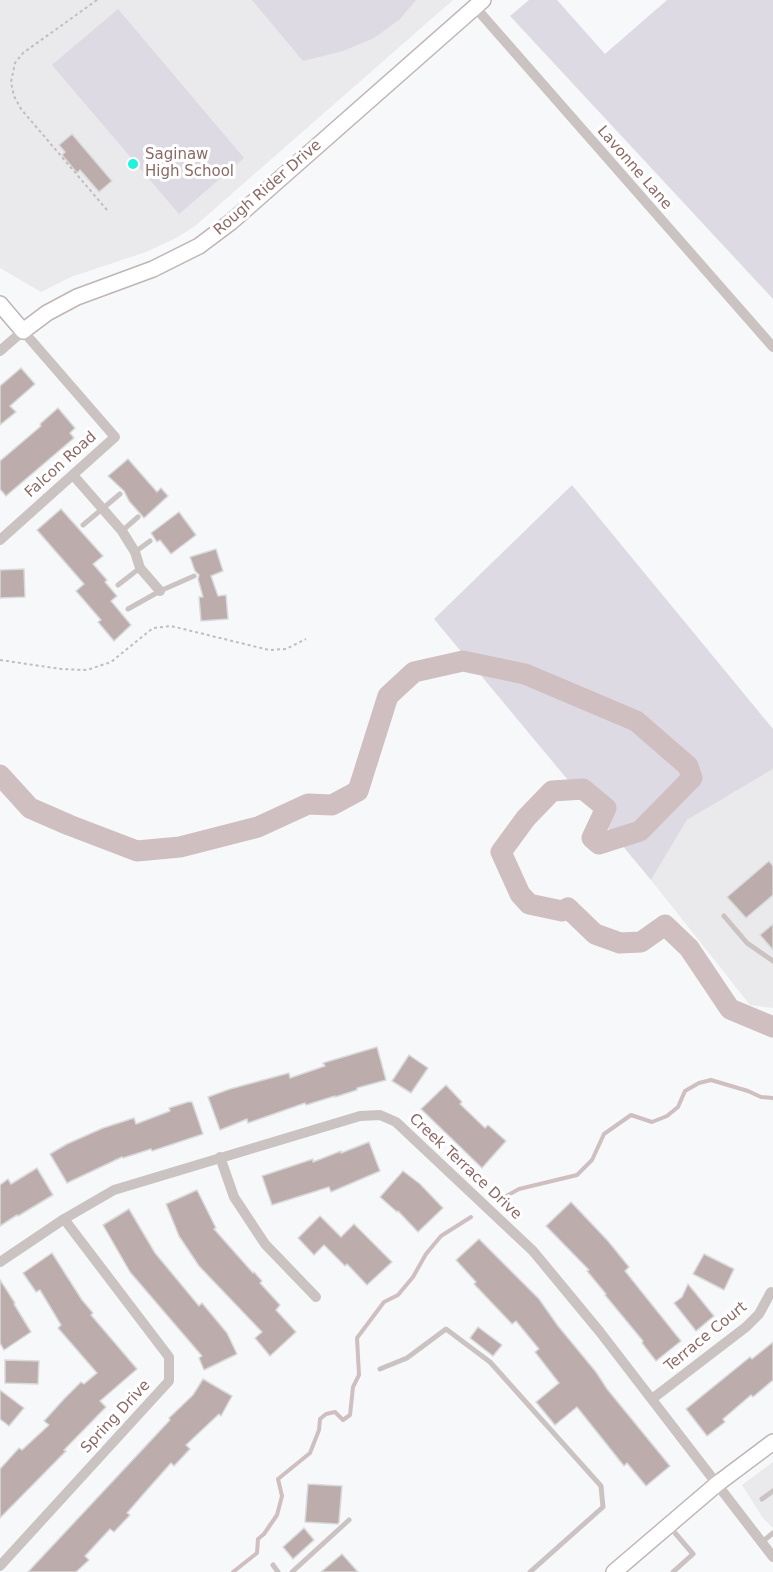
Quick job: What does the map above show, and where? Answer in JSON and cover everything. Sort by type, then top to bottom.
[{"type":"street","name":"Rough Rider Drive","points":[[23,331],[47,313],[77,297],[168,263],[215,235],[479,3]]},
{"type":"street","name":"Lavonne Lane","points":[[479,3],[773,347]]},
{"type":"street","points":[[0,304],[23,331],[0,351]]},
{"type":"street","name":"Falcon Road","points":[[0,540],[115,437],[23,331]]},
{"type":"street","points":[[73,475],[122,531],[135,552],[140,568],[160,591]]},
{"type":"street","name":"Creek Terrace Drive","points":[[0,1262],[64,1219],[114,1190],[360,1116],[380,1115],[396,1122],[533,1251],[600,1332],[773,1557]]},
{"type":"street","points":[[220,1157],[234,1197],[266,1244],[316,1297]]},
{"type":"street","name":"Spring Drive","points":[[0,1566],[170,1381],[169,1357],[64,1219]]},
{"type":"street","name":"Terrace Court","points":[[652,1399],[746,1327],[759,1314],[771,1292]]},
{"type":"street","points":[[614,1572],[717,1484],[773,1442]]},
{"type":"lane","points":[[82,525],[120,494]]},
{"type":"lane","points":[[122,531],[138,517]]},
{"type":"lane","points":[[135,552],[150,541]]},
{"type":"lane","points":[[118,585],[140,568]]},
{"type":"lane","points":[[128,609],[194,576]]},
{"type":"lane","points":[[724,916],[747,943],[773,960]]},
{"type":"lane","points":[[380,1369],[407,1358],[446,1329],[490,1362],[601,1486],[603,1507],[530,1572]]},
{"type":"lane","points":[[762,1499],[773,1491]]},
{"type":"lane","points":[[292,1572],[349,1520]]},
{"type":"lane","points":[[668,1525],[693,1554],[673,1572]]},
{"type":"lane","points":[[761,1543],[773,1533]]},
{"type":"lane","points":[[273,1565],[278,1572]]},
{"type":"path","points":[[97,0],[23,53],[15,63],[11,82],[17,103],[107,210]]},
{"type":"path","points":[[0,660],[61,669],[87,670],[111,662],[153,628],[171,626],[269,650],[286,649],[306,639]]},
{"type":"shaded area","name":"Saginaw High School","points":[[0,0],[453,0],[195,226],[146,252],[71,277],[41,292],[0,268]]},
{"type":"shaded area","points":[[252,0],[416,0],[400,19],[374,38],[343,51],[303,61]]},
{"type":"shaded area","points":[[529,0],[557,0],[605,54],[667,0],[773,0],[773,299],[510,16]]},
{"type":"shaded area","points":[[118,9],[244,158],[179,214],[52,65]]},
{"type":"shaded area","points":[[572,485],[773,729],[773,769],[687,820],[651,880],[434,619]]},
{"type":"shaded area","points":[[773,769],[773,1008],[750,1005],[651,880],[687,820]]},
{"type":"shaded area","points":[[773,1462],[773,1528],[763,1518],[742,1485]]},
{"type":"building","points":[[72,134],[112,181],[99,192],[80,170],[77,173],[62,155],[65,152],[59,145]]},
{"type":"building","points":[[21,368],[35,384],[10,406],[16,412],[0,425],[0,386]]},
{"type":"building","points":[[58,408],[75,428],[70,433],[74,438],[6,496],[0,489],[0,461],[41,426],[40,424]]},
{"type":"building","points":[[128,459],[157,492],[161,488],[168,496],[144,518],[129,501],[124,491],[108,476]]},
{"type":"building","points":[[61,509],[103,556],[93,564],[117,596],[111,601],[131,625],[114,641],[98,622],[101,620],[76,591],[84,584],[37,530]]},
{"type":"building","points":[[179,512],[196,535],[171,554],[160,540],[157,542],[151,533]]},
{"type":"building","points":[[216,549],[223,571],[211,576],[218,596],[226,595],[228,619],[201,621],[199,597],[203,597],[199,575],[190,557]]},
{"type":"building","points":[[24,569],[25,597],[0,598],[0,570]]},
{"type":"building","points":[[769,861],[773,866],[773,895],[746,918],[727,897]]},
{"type":"building","points":[[773,924],[773,950],[760,935]]},
{"type":"building","points":[[377,1047],[386,1080],[335,1097],[306,1105],[305,1103],[248,1123],[247,1119],[220,1130],[208,1097],[289,1073],[290,1078],[325,1066],[323,1063]]},
{"type":"building","points":[[409,1055],[428,1068],[411,1093],[392,1081]]},
{"type":"building","points":[[446,1085],[462,1102],[460,1104],[485,1128],[488,1125],[506,1141],[482,1168],[421,1109]]},
{"type":"building","points":[[192,1102],[203,1134],[152,1151],[151,1149],[122,1157],[67,1183],[50,1154],[103,1128],[134,1118],[136,1124],[170,1111],[169,1108]]},
{"type":"building","points":[[369,1142],[380,1171],[331,1192],[329,1187],[272,1205],[262,1176],[313,1159],[313,1162]]},
{"type":"building","points":[[37,1168],[53,1195],[0,1226],[0,1185],[8,1179],[11,1184]]},
{"type":"building","points":[[403,1171],[420,1184],[443,1208],[418,1232],[398,1211],[380,1197]]},
{"type":"building","points":[[197,1190],[216,1228],[214,1229],[262,1281],[260,1283],[280,1305],[276,1310],[296,1332],[270,1356],[255,1338],[262,1332],[199,1266],[179,1236],[166,1204]]},
{"type":"building","points":[[571,1202],[629,1267],[625,1271],[681,1341],[656,1361],[642,1343],[643,1341],[587,1271],[589,1270],[546,1226]]},
{"type":"building","points":[[129,1209],[155,1253],[199,1306],[202,1303],[227,1333],[237,1354],[204,1370],[199,1358],[202,1356],[130,1272],[103,1225]]},
{"type":"building","points":[[320,1216],[341,1237],[354,1224],[392,1262],[367,1285],[324,1245],[314,1255],[298,1238]]},
{"type":"building","points":[[479,1239],[539,1299],[607,1389],[670,1466],[646,1486],[627,1463],[624,1466],[577,1407],[555,1425],[536,1402],[559,1383],[535,1352],[539,1349],[516,1321],[512,1324],[474,1284],[476,1282],[456,1260]]},
{"type":"building","points":[[52,1253],[93,1313],[91,1315],[137,1369],[100,1401],[106,1407],[0,1518],[0,1469],[19,1448],[22,1450],[49,1425],[44,1421],[81,1382],[84,1384],[97,1373],[58,1328],[61,1325],[40,1290],[36,1292],[23,1273]]},
{"type":"building","points":[[704,1254],[734,1269],[724,1290],[693,1274]]},
{"type":"building","points":[[0,1280],[31,1332],[4,1350],[0,1343]]},
{"type":"building","points":[[688,1284],[714,1316],[696,1331],[674,1303],[682,1297]]},
{"type":"building","points":[[478,1327],[502,1345],[493,1356],[470,1338]]},
{"type":"building","points":[[773,1342],[773,1380],[753,1397],[751,1395],[723,1419],[725,1422],[707,1436],[686,1409],[750,1357],[752,1359]]},
{"type":"building","points":[[5,1360],[39,1361],[38,1384],[5,1383]]},
{"type":"building","points":[[203,1379],[232,1396],[221,1416],[219,1414],[186,1445],[190,1449],[174,1466],[171,1463],[127,1513],[130,1515],[114,1532],[110,1529],[85,1556],[89,1560],[76,1572],[28,1572],[170,1420],[169,1418],[193,1395]]},
{"type":"building","points":[[0,1390],[24,1408],[9,1426],[0,1419]]},
{"type":"building","points":[[308,1484],[342,1486],[338,1524],[305,1522]]},
{"type":"building","points":[[304,1528],[314,1540],[293,1559],[283,1547]]},
{"type":"building","points":[[342,1554],[358,1572],[321,1572]]},
{"type":"waterway","points":[[0,775],[30,808],[69,825],[137,851],[180,847],[258,827],[308,804],[332,805],[358,791],[388,696],[414,672],[463,661],[525,674],[636,721],[688,766],[692,778],[640,831],[599,844],[592,838],[606,808],[583,789],[552,791],[526,818],[501,852],[520,894],[529,904],[562,911],[568,908],[595,934],[620,943],[641,942],[665,925],[689,948],[730,1009],[773,1027]]},
{"type":"waterway","points":[[501,1199],[519,1189],[577,1175],[592,1160],[604,1134],[631,1115],[652,1122],[667,1116],[678,1107],[685,1091],[699,1083],[711,1080],[761,1097],[773,1098]]},
{"type":"waterway","points":[[233,1572],[257,1553],[258,1539],[277,1515],[282,1496],[278,1479],[310,1453],[319,1430],[320,1419],[326,1414],[335,1412],[343,1420],[350,1415],[353,1387],[359,1375],[357,1338],[384,1302],[398,1295],[413,1277],[426,1254],[441,1236],[471,1217]]},
{"type":"place","name":"Saginaw High School","points":[[133,164]]}]
